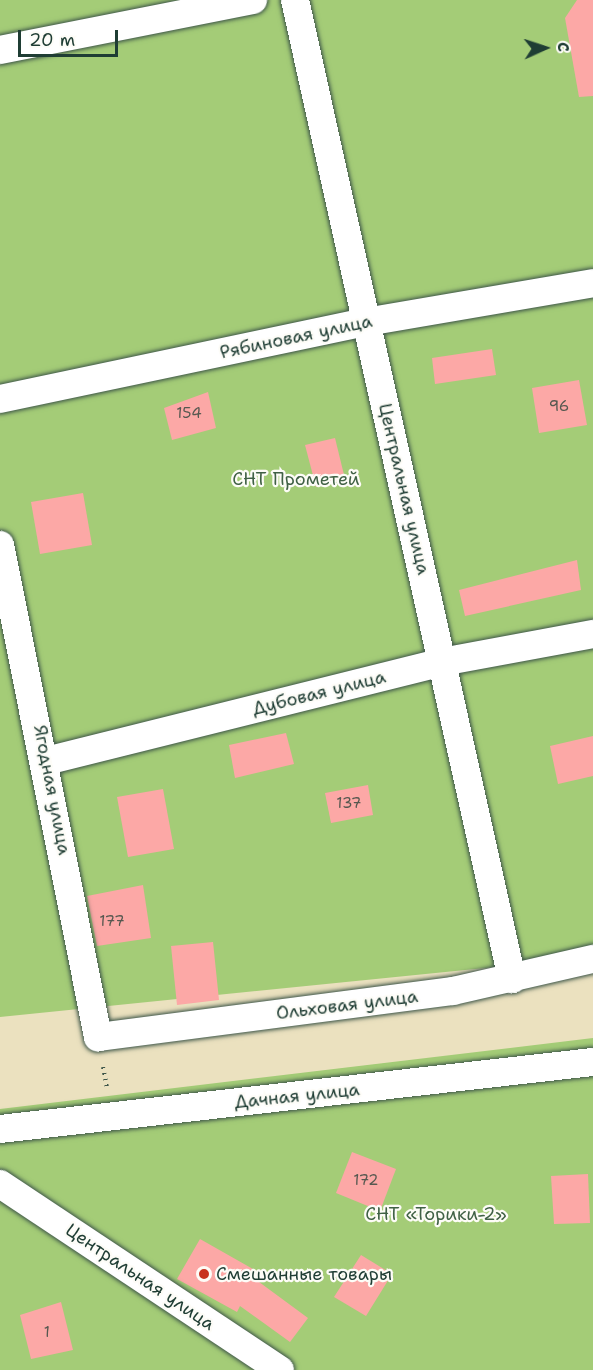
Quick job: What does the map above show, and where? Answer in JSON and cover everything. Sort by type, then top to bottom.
[{"type":"street","points":[[0,50],[253,0]]},
{"type":"street","name":"Центральная улица","points":[[295,0],[512,979]]},
{"type":"street","name":"Рябиновая улица","points":[[0,399],[366,322],[593,283]]},
{"type":"street","name":"Ягодная улица","points":[[0,545],[46,761],[98,1037]]},
{"type":"street","name":"Дубовая улица","points":[[46,761],[442,662],[593,634]]},
{"type":"street","name":"Ольховая улица","points":[[98,1037],[512,979],[593,958]]},
{"type":"street","name":"Дачная улица","points":[[0,1129],[593,1062]]},
{"type":"street","name":"Центральная улица","points":[[0,1184],[280,1370]]},
{"type":"green space","name":"СНТ Прометей","points":[[0,0],[593,0],[593,957],[0,1017]]},
{"type":"green space","name":"СНТ «Торики-2»","points":[[593,1038],[593,1370],[0,1370],[0,1109]]},
{"type":"building","points":[[577,0],[593,0],[593,96],[579,97],[565,18]]},
{"type":"building","points":[[492,349],[496,375],[435,384],[432,358]]},
{"type":"building","points":[[579,380],[587,425],[539,433],[532,388]]},
{"type":"building","points":[[208,392],[216,428],[172,440],[164,408]]},
{"type":"building","points":[[335,438],[345,479],[316,487],[305,445]]},
{"type":"building","points":[[83,493],[92,545],[40,554],[31,502]]},
{"type":"building","points":[[577,560],[581,590],[465,616],[459,590]]},
{"type":"building","points":[[286,733],[294,764],[235,778],[229,745]]},
{"type":"building","points":[[593,736],[593,776],[558,784],[550,746]]},
{"type":"building","points":[[368,785],[373,815],[331,823],[325,793]]},
{"type":"building","points":[[163,789],[174,849],[128,857],[117,797]]},
{"type":"building","points":[[143,885],[151,938],[97,946],[87,896]]},
{"type":"building","points":[[213,942],[219,1000],[177,1005],[171,946]]},
{"type":"building","points":[[352,1152],[396,1169],[380,1211],[336,1193]]},
{"type":"building","points":[[588,1174],[590,1223],[554,1224],[551,1176]]},
{"type":"building","points":[[200,1239],[258,1272],[255,1279],[308,1318],[290,1342],[240,1306],[237,1312],[177,1279]]},
{"type":"building","points":[[361,1255],[392,1274],[366,1316],[334,1297]]},
{"type":"building","points":[[61,1302],[73,1350],[31,1359],[20,1315]]},
{"type":"place","name":"Смешанные товары","points":[[204,1274]]}]
